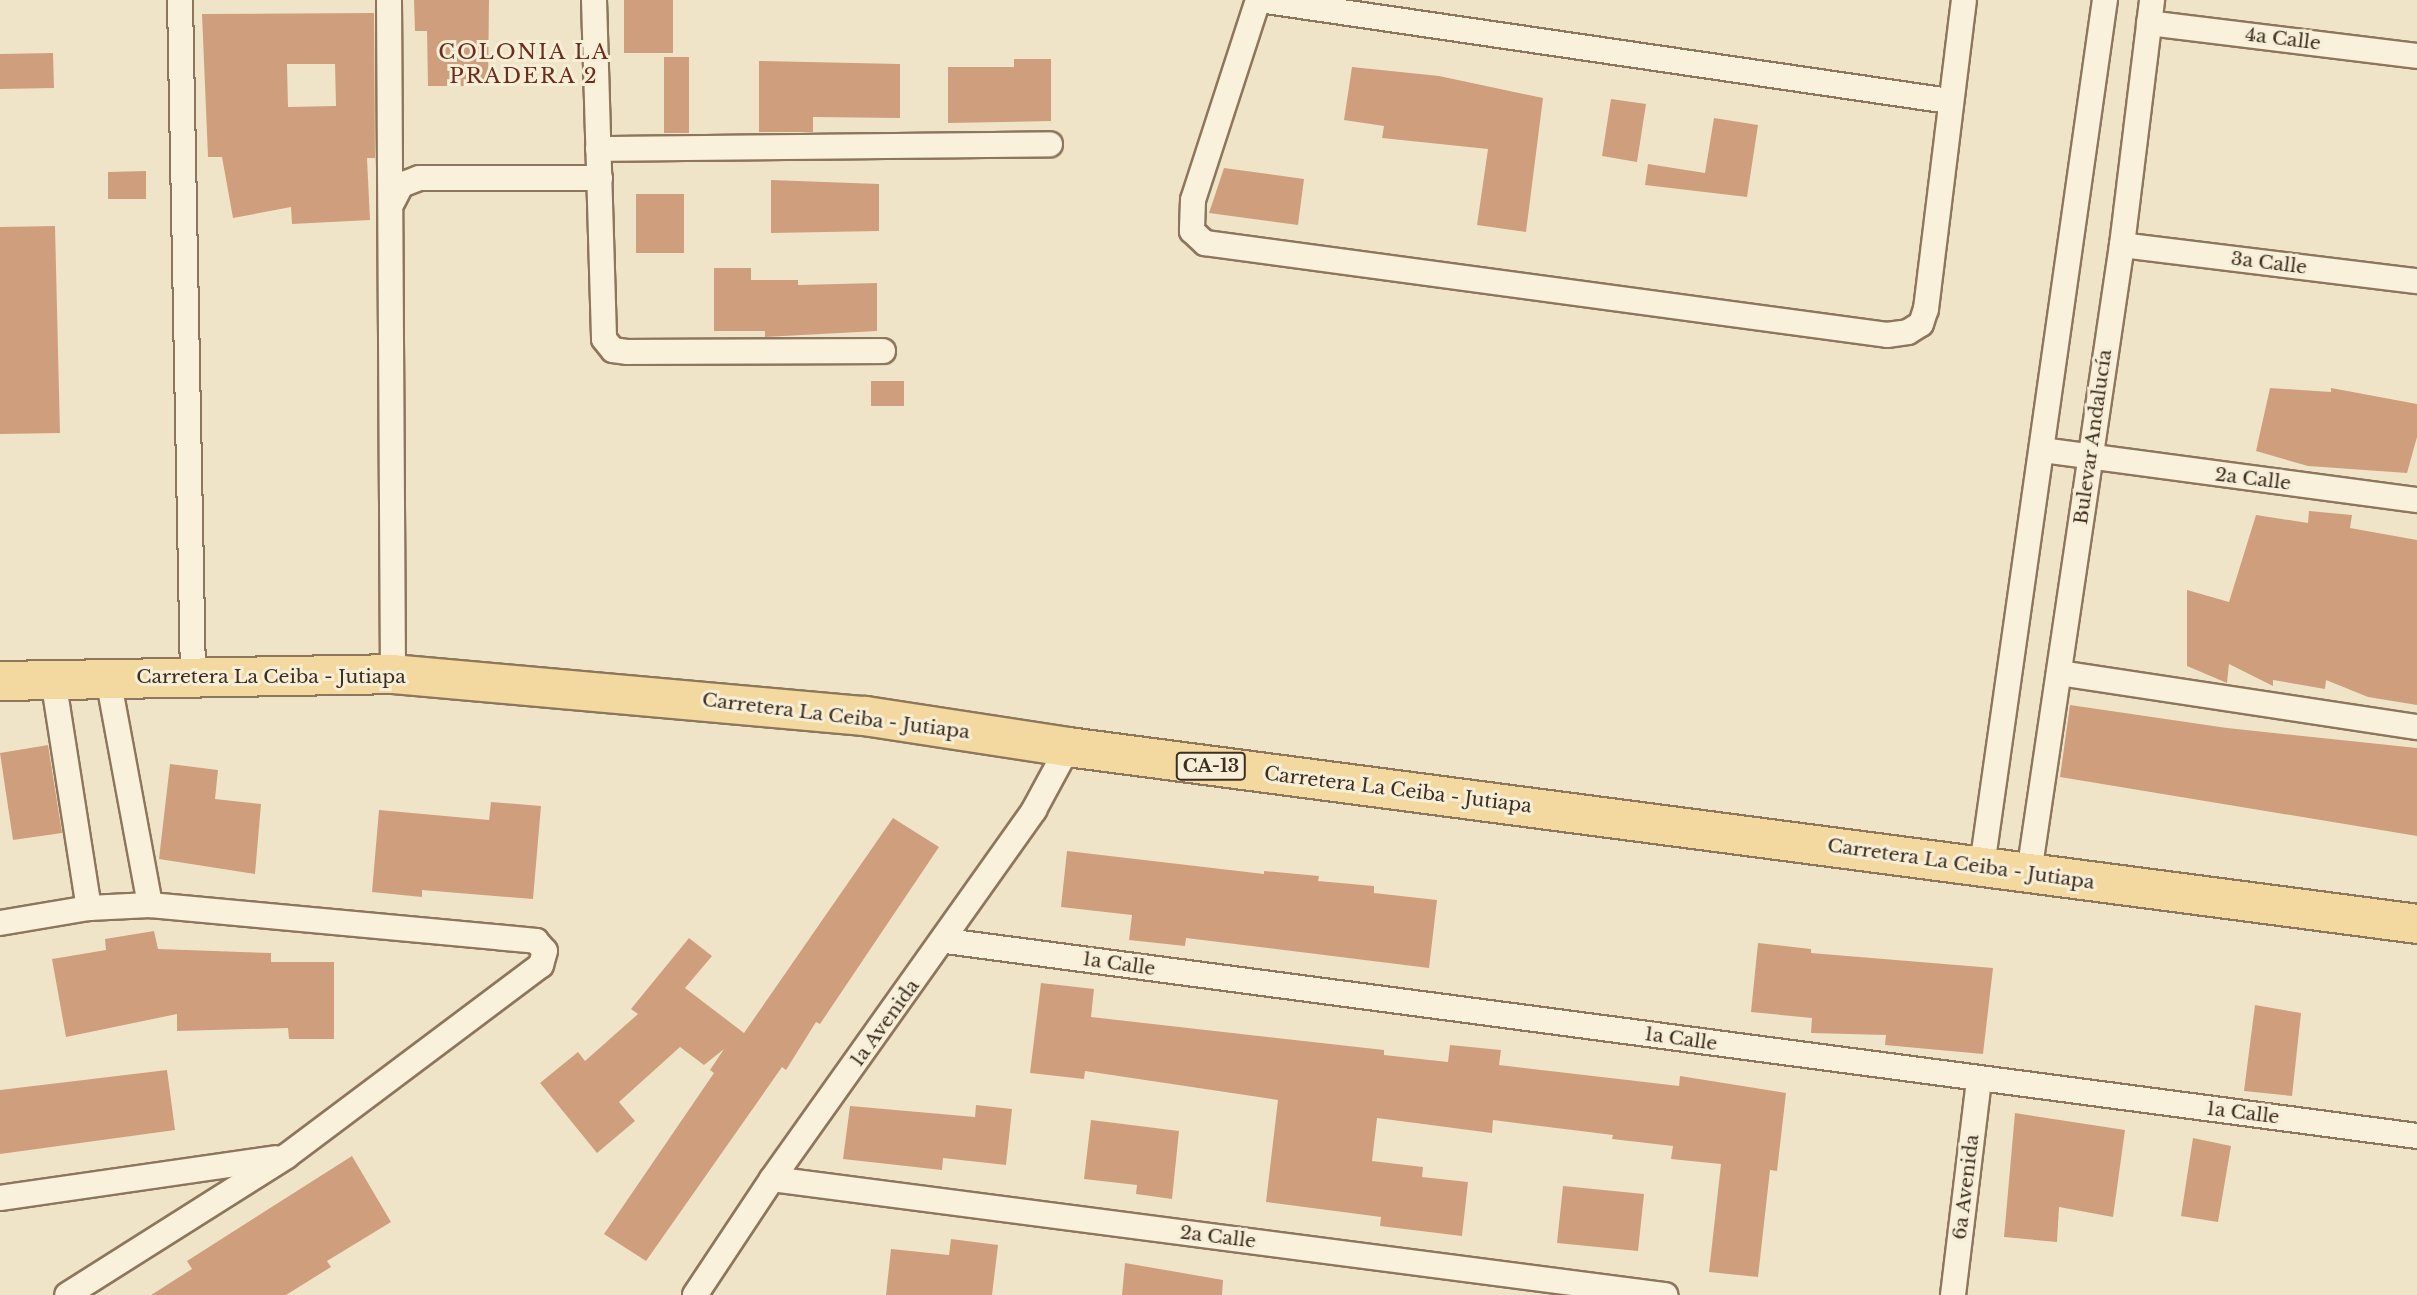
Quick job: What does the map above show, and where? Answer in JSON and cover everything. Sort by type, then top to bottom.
[{"type":"main road","name":"Carretera La Ceiba - Jutiapa","points":[[0,681],[393,674],[865,716],[1068,747],[2417,924]]},
{"type":"street","points":[[180,0],[193,677]]},
{"type":"street","points":[[389,0],[393,201],[393,674]]},
{"type":"street","points":[[594,0],[604,339],[613,350],[883,351]]},
{"type":"street","points":[[1949,101],[1259,0],[1193,200],[1192,232],[1205,243],[1887,335],[1908,332],[1921,324],[1926,309],[1949,101],[1964,0]]},
{"type":"street","points":[[1982,866],[2105,0]]},
{"type":"street","name":"4a Calle","points":[[2151,11],[2417,55]]},
{"type":"street","name":"Bulevar Andalucía","points":[[2029,873],[2122,245],[2151,11]]},
{"type":"street","points":[[598,149],[1050,144]]},
{"type":"street","points":[[393,201],[401,185],[419,178],[600,178]]},
{"type":"street","name":"3a Calle","points":[[2122,245],[2417,281]]},
{"type":"street","name":"2a Calle","points":[[2042,450],[2417,500]]},
{"type":"street","points":[[2059,673],[2417,727]]},
{"type":"street","points":[[108,678],[150,905]]},
{"type":"street","points":[[53,679],[89,908]]},
{"type":"street","name":"1a Avenida","points":[[695,1295],[772,1179],[946,941],[1034,810],[1068,747]]},
{"type":"street","points":[[0,923],[89,908],[150,905],[536,941],[545,951],[541,965],[287,1156],[67,1295]]},
{"type":"street","name":"1a Calle","points":[[946,941],[2417,1136]]},
{"type":"street","name":"6a Avenida","points":[[1953,1295],[1979,1079]]},
{"type":"street","points":[[0,1198],[287,1156]]},
{"type":"street","name":"2a Calle","points":[[772,1179],[1665,1295]]},
{"type":"building","points":[[414,0],[489,0],[488,86],[428,86],[427,31],[415,31]]},
{"type":"building","points":[[624,0],[673,0],[673,53],[624,53]]},
{"type":"building","points":[[374,13],[375,158],[367,158],[370,220],[292,224],[291,207],[233,218],[222,157],[208,157],[202,14]],"holes":[[[287,64],[335,64],[336,106],[288,107]]]},
{"type":"building","points":[[53,53],[54,88],[0,89],[0,54]]},
{"type":"building","points":[[664,57],[689,57],[689,133],[664,133]]},
{"type":"building","points":[[1014,59],[1051,59],[1051,121],[948,123],[948,67],[1014,67]]},
{"type":"building","points":[[759,61],[900,64],[900,118],[813,117],[813,132],[759,132]]},
{"type":"building","points":[[1352,67],[1439,76],[1543,98],[1526,232],[1477,225],[1488,149],[1382,138],[1384,126],[1344,120]]},
{"type":"building","points":[[1611,99],[1646,104],[1637,162],[1602,156]]},
{"type":"building","points":[[1714,118],[1758,125],[1747,197],[1645,185],[1648,164],[1705,173]]},
{"type":"building","points":[[1224,168],[1304,179],[1298,225],[1209,213]]},
{"type":"building","points":[[146,171],[146,199],[108,199],[108,172]]},
{"type":"building","points":[[771,180],[879,184],[879,231],[771,233]]},
{"type":"building","points":[[636,194],[684,194],[684,253],[636,253]]},
{"type":"building","points":[[55,226],[60,433],[0,434],[0,227]]},
{"type":"building","points":[[714,268],[751,268],[751,280],[798,280],[798,285],[877,283],[877,331],[765,337],[765,331],[714,331]]},
{"type":"building","points":[[871,381],[904,381],[904,406],[871,406]]},
{"type":"building","points":[[2270,388],[2331,392],[2331,388],[2417,404],[2417,437],[2407,473],[2308,466],[2256,451]]},
{"type":"building","points":[[2309,511],[2352,515],[2350,528],[2417,540],[2417,705],[2368,697],[2326,680],[2325,689],[2273,680],[2273,686],[2229,664],[2227,683],[2187,666],[2187,590],[2229,602],[2256,515],[2308,523]]},
{"type":"building","points":[[2070,705],[2227,728],[2417,748],[2417,836],[2060,777]]},
{"type":"building","points":[[48,745],[62,833],[13,840],[0,753]]},
{"type":"building","points":[[170,764],[218,770],[215,799],[261,804],[255,874],[159,859]]},
{"type":"building","points":[[491,802],[541,806],[533,899],[422,890],[422,897],[372,892],[379,810],[489,820]]},
{"type":"building","points":[[893,818],[939,847],[820,1024],[816,1022],[786,1070],[782,1067],[646,1261],[604,1234],[714,1073],[710,1070],[724,1049],[704,1065],[680,1047],[619,1102],[635,1121],[597,1153],[540,1083],[578,1052],[585,1061],[638,1014],[631,1009],[689,938],[712,956],[685,988],[744,1033]]},
{"type":"building","points":[[1067,851],[1264,874],[1264,871],[1319,876],[1318,881],[1374,886],[1374,893],[1437,900],[1429,968],[1186,938],[1185,946],[1129,940],[1132,915],[1061,907]]},
{"type":"building","points":[[154,931],[158,949],[271,953],[271,962],[334,962],[334,1039],[289,1039],[288,1028],[177,1031],[177,1014],[66,1037],[52,959],[106,950],[105,939]]},
{"type":"building","points":[[1758,943],[1811,949],[1811,953],[1993,968],[1983,1054],[1885,1045],[1886,1035],[1811,1033],[1812,1018],[1751,1012]]},
{"type":"building","points":[[1041,983],[1094,989],[1091,1017],[1384,1050],[1384,1055],[1448,1062],[1450,1045],[1501,1050],[1499,1065],[1679,1086],[1680,1076],[1786,1093],[1777,1171],[1770,1170],[1758,1277],[1709,1272],[1721,1164],[1671,1159],[1673,1146],[1612,1139],[1613,1135],[1493,1120],[1492,1133],[1377,1118],[1372,1161],[1423,1167],[1422,1177],[1468,1182],[1462,1236],[1380,1226],[1381,1217],[1266,1202],[1278,1100],[1085,1071],[1084,1079],[1030,1073]]},
{"type":"building","points":[[2255,1005],[2301,1013],[2292,1096],[2244,1091]]},
{"type":"building","points":[[167,1070],[175,1130],[0,1154],[0,1090]]},
{"type":"building","points":[[976,1105],[1012,1109],[1006,1165],[943,1158],[942,1170],[843,1159],[850,1106],[975,1117]]},
{"type":"building","points":[[2015,1113],[2125,1130],[2113,1217],[2059,1207],[2057,1242],[2004,1237]]},
{"type":"building","points":[[1091,1120],[1179,1131],[1172,1199],[1136,1194],[1137,1185],[1084,1179]]},
{"type":"building","points":[[2193,1138],[2231,1146],[2218,1222],[2181,1216]]},
{"type":"building","points":[[352,1156],[391,1222],[327,1261],[331,1267],[286,1295],[151,1295],[192,1269],[187,1261]]},
{"type":"building","points":[[1563,1186],[1644,1194],[1638,1251],[1557,1243]]},
{"type":"building","points":[[951,1239],[998,1245],[992,1295],[886,1295],[891,1249],[949,1255]]},
{"type":"building","points":[[1125,1263],[1223,1280],[1222,1295],[1122,1295]]},
{"type":"district","name":"COLONIA LA PRADERA 2","points":[[524,64]]}]
